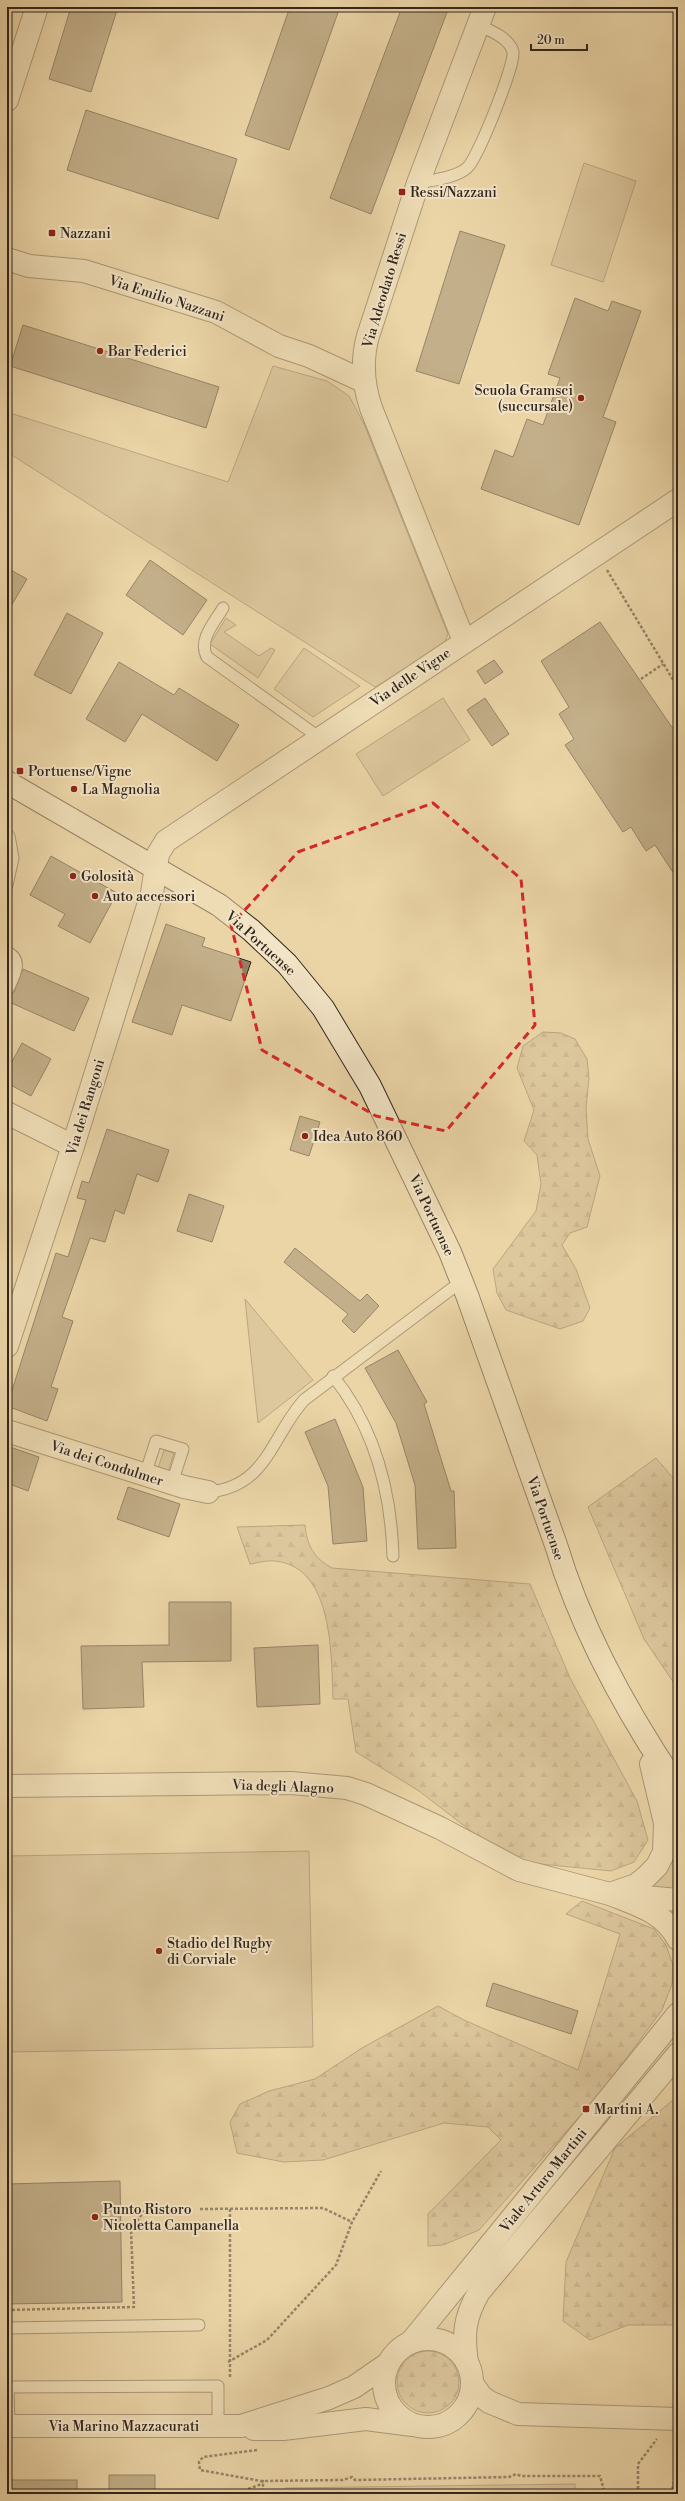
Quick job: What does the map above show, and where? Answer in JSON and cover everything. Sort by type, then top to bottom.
[{"type":"street","points":[[7,100],[37,7]]},
{"type":"street","name":"Via Adeodato Ressi","points":[[464,641],[377,424],[363,381],[365,349],[368,336],[418,183],[481,16]]},
{"type":"street","name":"Via Emilio Nazzani","points":[[7,259],[28,266],[84,271],[216,312],[279,346],[309,356],[363,381]]},
{"type":"street","name":"Via delle Vigne","points":[[156,866],[163,844],[176,832],[678,500]]},
{"type":"street","name":"Via Portuense","points":[[7,782],[156,866],[236,917],[294,972],[323,1008],[370,1086],[462,1281],[556,1545],[570,1591],[594,1645],[650,1747],[678,1788]]},
{"type":"street","name":"Via dei Rangoni","points":[[7,1346],[73,1146],[152,892],[156,866]]},
{"type":"street","points":[[7,1113],[73,1146]]},
{"type":"street","name":"Via dei Condulmer","points":[[7,1431],[145,1475],[208,1492]]},
{"type":"street","points":[[650,1747],[678,1815]]},
{"type":"street","points":[[610,1894],[636,1885],[657,1866],[664,1852],[666,1828],[652,1776],[650,1747]]},
{"type":"street","name":"Via degli Alagno","points":[[7,1786],[290,1783],[347,1788],[366,1794],[434,1825],[518,1870],[610,1894],[678,1900]]},
{"type":"street","points":[[610,1894],[659,1915],[670,1925],[678,1939]]},
{"type":"street","name":"Viale Arturo Martini","points":[[411,2342],[677,2015]]},
{"type":"street","name":"Viale Arturo Martini","points":[[470,2373],[464,2338],[465,2325],[469,2309],[479,2292],[678,2054]]},
{"type":"street","points":[[470,2373],[465,2406],[452,2420],[435,2426],[416,2425],[406,2421],[390,2406],[384,2384],[389,2363],[394,2354],[411,2342],[424,2339],[437,2340],[449,2344],[460,2352],[481,2396],[489,2402],[518,2414],[669,2419]]},
{"type":"street","name":"Via Marino Mazzacurati","points":[[241,2426],[330,2398],[354,2387],[389,2363]]},
{"type":"street","name":"Via Marino Mazzacurati","points":[[8,2426],[241,2426],[264,2430],[366,2419],[416,2425]]},
{"type":"lane","points":[[418,183],[447,177],[467,168],[482,142],[495,108],[508,73],[513,52],[508,44],[481,16]]},
{"type":"lane","points":[[223,608],[206,636],[204,651],[207,657],[320,738]]},
{"type":"lane","points":[[7,885],[13,858],[9,836]]},
{"type":"lane","points":[[7,952],[14,957],[17,965],[8,989]]},
{"type":"lane","points":[[208,1492],[236,1486],[252,1474],[294,1411],[333,1376],[462,1281]]},
{"type":"lane","points":[[333,1376],[358,1411],[376,1451],[386,1490],[393,1556]]},
{"type":"lane","points":[[145,1475],[156,1440],[183,1449],[172,1483]]},
{"type":"lane","points":[[7,2328],[198,2324]]},
{"type":"lane","points":[[8,2426],[7,2387],[218,2386],[218,2426]]},
{"type":"path","points":[[597,554],[678,688]]},
{"type":"path","points":[[641,679],[663,664]]},
{"type":"path","points":[[228,2362],[267,2340],[336,2265],[352,2222],[381,2171]]},
{"type":"path","points":[[200,2209],[323,2208],[352,2222]]},
{"type":"path","points":[[7,2310],[134,2307],[131,2229],[146,2209]]},
{"type":"path","points":[[230,2209],[228,2362],[230,2382]]},
{"type":"path","points":[[638,2494],[638,2464],[661,2436],[669,2419]]},
{"type":"path","points":[[254,2446],[256,2451],[203,2457],[199,2462],[200,2470],[263,2481],[343,2480],[352,2477],[355,2480],[509,2477],[516,2474],[521,2476],[600,2476],[605,2494]]},
{"type":"path","points":[[236,2449],[236,2454]]},
{"type":"path","points":[[234,2494],[259,2485],[263,2481]]},
{"type":"path","points":[[263,2481],[263,2494]]},
{"type":"path","points":[[672,2494],[673,2484],[678,2483]]},
{"type":"highlighted area","points":[[433,803],[521,879],[535,1025],[446,1131],[376,1116],[262,1050],[231,925],[298,852]]},
{"type":"green space","points":[[584,163],[636,181],[603,282],[551,265]]},
{"type":"green space","points":[[273,366],[327,381],[349,396],[364,424],[448,634],[443,647],[375,687],[7,452],[7,412],[228,482]]},
{"type":"green space","points":[[226,618],[236,625],[224,632],[259,656],[271,648],[275,650],[258,678],[210,644]]},
{"type":"green space","points":[[304,648],[360,686],[313,717],[274,689]]},
{"type":"green space","points":[[443,698],[470,740],[383,796],[356,754]]},
{"type":"green space","points":[[543,1032],[561,1033],[575,1039],[587,1059],[589,1078],[586,1108],[588,1139],[600,1176],[587,1227],[570,1233],[562,1245],[576,1269],[590,1308],[583,1321],[560,1329],[506,1310],[497,1293],[493,1269],[536,1211],[541,1184],[537,1155],[524,1141],[534,1110],[517,1068],[523,1046]]},
{"type":"green space","points":[[245,1299],[313,1380],[258,1423]]},
{"type":"green space","points":[[164,1450],[174,1453],[168,1472],[158,1468]]},
{"type":"green space","points":[[656,1458],[678,1484],[678,1689],[644,1639],[588,1507]]},
{"type":"green space","points":[[305,1525],[312,1551],[320,1560],[332,1568],[530,1584],[570,1678],[637,1801],[648,1840],[634,1862],[611,1871],[510,1861],[419,1791],[356,1752],[348,1699],[333,1699],[329,1638],[325,1616],[319,1596],[309,1579],[294,1567],[275,1561],[250,1564],[237,1527]]},
{"type":"green space","name":"Stadio del Rugby di Corviale","points":[[309,1851],[313,2047],[7,2052],[7,1856]]},
{"type":"green space","points":[[678,1854],[678,1892],[649,1888],[665,1871],[674,1855]]},
{"type":"green space","points":[[582,1901],[654,1929],[666,1945],[673,1965],[672,1984],[662,2010],[603,2090],[479,2230],[443,2245],[428,2246],[428,2214],[501,2140],[488,2127],[444,2123],[323,2160],[284,2162],[237,2153],[230,2122],[240,2104],[269,2091],[315,2079],[362,2048],[438,2006],[464,2020],[578,2070],[620,1934],[566,1914]]},
{"type":"green space","points":[[678,2096],[678,2325],[628,2325],[590,2340],[563,2321],[566,2262],[615,2148]]},
{"type":"green space","points":[[428,2351],[440,2353],[450,2360],[457,2370],[459,2382],[457,2394],[450,2404],[440,2411],[428,2413],[416,2411],[406,2404],[399,2394],[397,2382],[399,2370],[406,2360],[416,2353]]},
{"type":"green space","points":[[575,2484],[575,2494],[285,2494],[285,2488]]},
{"type":"building","points":[[71,7],[118,7],[91,92],[49,79]]},
{"type":"building","points":[[290,7],[340,7],[289,150],[245,135]]},
{"type":"building","points":[[402,7],[449,7],[371,214],[330,198]]},
{"type":"building","points":[[86,110],[237,159],[218,219],[67,170]]},
{"type":"building","points":[[460,231],[505,245],[459,384],[416,371]]},
{"type":"building","name":"Scuola Gramsci (succursale)","points":[[575,298],[608,311],[612,301],[641,311],[603,417],[616,422],[579,525],[481,489],[495,450],[513,457],[527,419],[543,425],[560,378],[548,374]]},
{"type":"building","points":[[23,325],[219,387],[206,428],[10,366]]},
{"type":"building","points":[[150,560],[207,600],[183,635],[126,595]]},
{"type":"building","points":[[7,568],[27,579],[7,613]]},
{"type":"building","points":[[67,613],[103,633],[71,694],[34,675]]},
{"type":"building","points":[[600,622],[678,736],[678,880],[655,845],[646,851],[631,827],[623,832],[565,745],[574,739],[559,714],[569,707],[541,661]]},
{"type":"building","points":[[494,660],[503,672],[485,684],[477,671]]},
{"type":"building","points":[[119,662],[174,695],[179,688],[239,725],[217,761],[142,714],[125,742],[86,719]]},
{"type":"building","points":[[485,698],[509,734],[492,746],[467,710]]},
{"type":"building","points":[[51,856],[117,893],[90,943],[58,926],[65,914],[30,895]]},
{"type":"building","points":[[166,924],[205,938],[202,946],[251,962],[231,1021],[182,1005],[172,1035],[132,1022]]},
{"type":"building","points":[[23,969],[89,998],[74,1031],[7,1001],[7,996],[14,992]]},
{"type":"building","points":[[22,1043],[51,1059],[31,1096],[7,1083],[7,1071]]},
{"type":"building","name":"Idea Auto 860","points":[[300,1116],[320,1122],[309,1156],[290,1150]]},
{"type":"building","points":[[107,1129],[169,1150],[158,1182],[137,1174],[124,1214],[115,1210],[105,1242],[90,1238],[62,1317],[73,1321],[51,1387],[58,1389],[47,1421],[7,1406],[56,1253],[68,1257],[86,1200],[77,1198],[82,1181],[89,1183]]},
{"type":"building","points":[[189,1194],[224,1206],[212,1242],[177,1231]]},
{"type":"building","points":[[295,1248],[360,1301],[367,1294],[379,1306],[354,1333],[342,1321],[348,1314],[284,1262]]},
{"type":"building","points":[[398,1350],[427,1402],[424,1404],[451,1491],[454,1491],[456,1548],[418,1549],[415,1485],[396,1423],[365,1368]]},
{"type":"building","points":[[335,1419],[363,1487],[367,1541],[333,1544],[328,1486],[305,1432]]},
{"type":"building","points":[[7,1446],[39,1457],[28,1491],[7,1483]]},
{"type":"building","points":[[128,1487],[180,1504],[169,1537],[117,1519]]},
{"type":"building","points":[[169,1602],[231,1602],[231,1661],[142,1662],[144,1707],[83,1709],[81,1646],[169,1645]]},
{"type":"building","points":[[318,1645],[320,1704],[257,1707],[254,1648]]},
{"type":"building","points":[[493,1983],[578,2011],[571,2034],[486,2006]]},
{"type":"building","points":[[120,2181],[122,2302],[7,2304],[7,2184]]},
{"type":"building","points":[[109,2475],[155,2475],[155,2494],[109,2494]]},
{"type":"building","points":[[7,2480],[77,2480],[77,2494],[7,2494]]},
{"type":"place","name":"Ressi/Nazzani","points":[[402,192]]},
{"type":"place","name":"Nazzani","points":[[52,233]]},
{"type":"place","name":"Bar Federici","points":[[100,351]]},
{"type":"place","name":"Scuola Gramsci (succursale)","points":[[581,398]]},
{"type":"place","name":"Portuense/Vigne","points":[[20,771]]},
{"type":"place","name":"La Magnolia","points":[[74,789]]},
{"type":"place","name":"Golosità","points":[[73,876]]},
{"type":"place","name":"Auto accessori","points":[[95,896]]},
{"type":"place","name":"Idea Auto 860","points":[[305,1136]]},
{"type":"place","name":"Stadio del Rugby di Corviale","points":[[159,1951]]},
{"type":"place","name":"Martini A.","points":[[586,2109]]},
{"type":"place","name":"Punto Ristoro Nicoletta Campanella","points":[[95,2217]]}]
